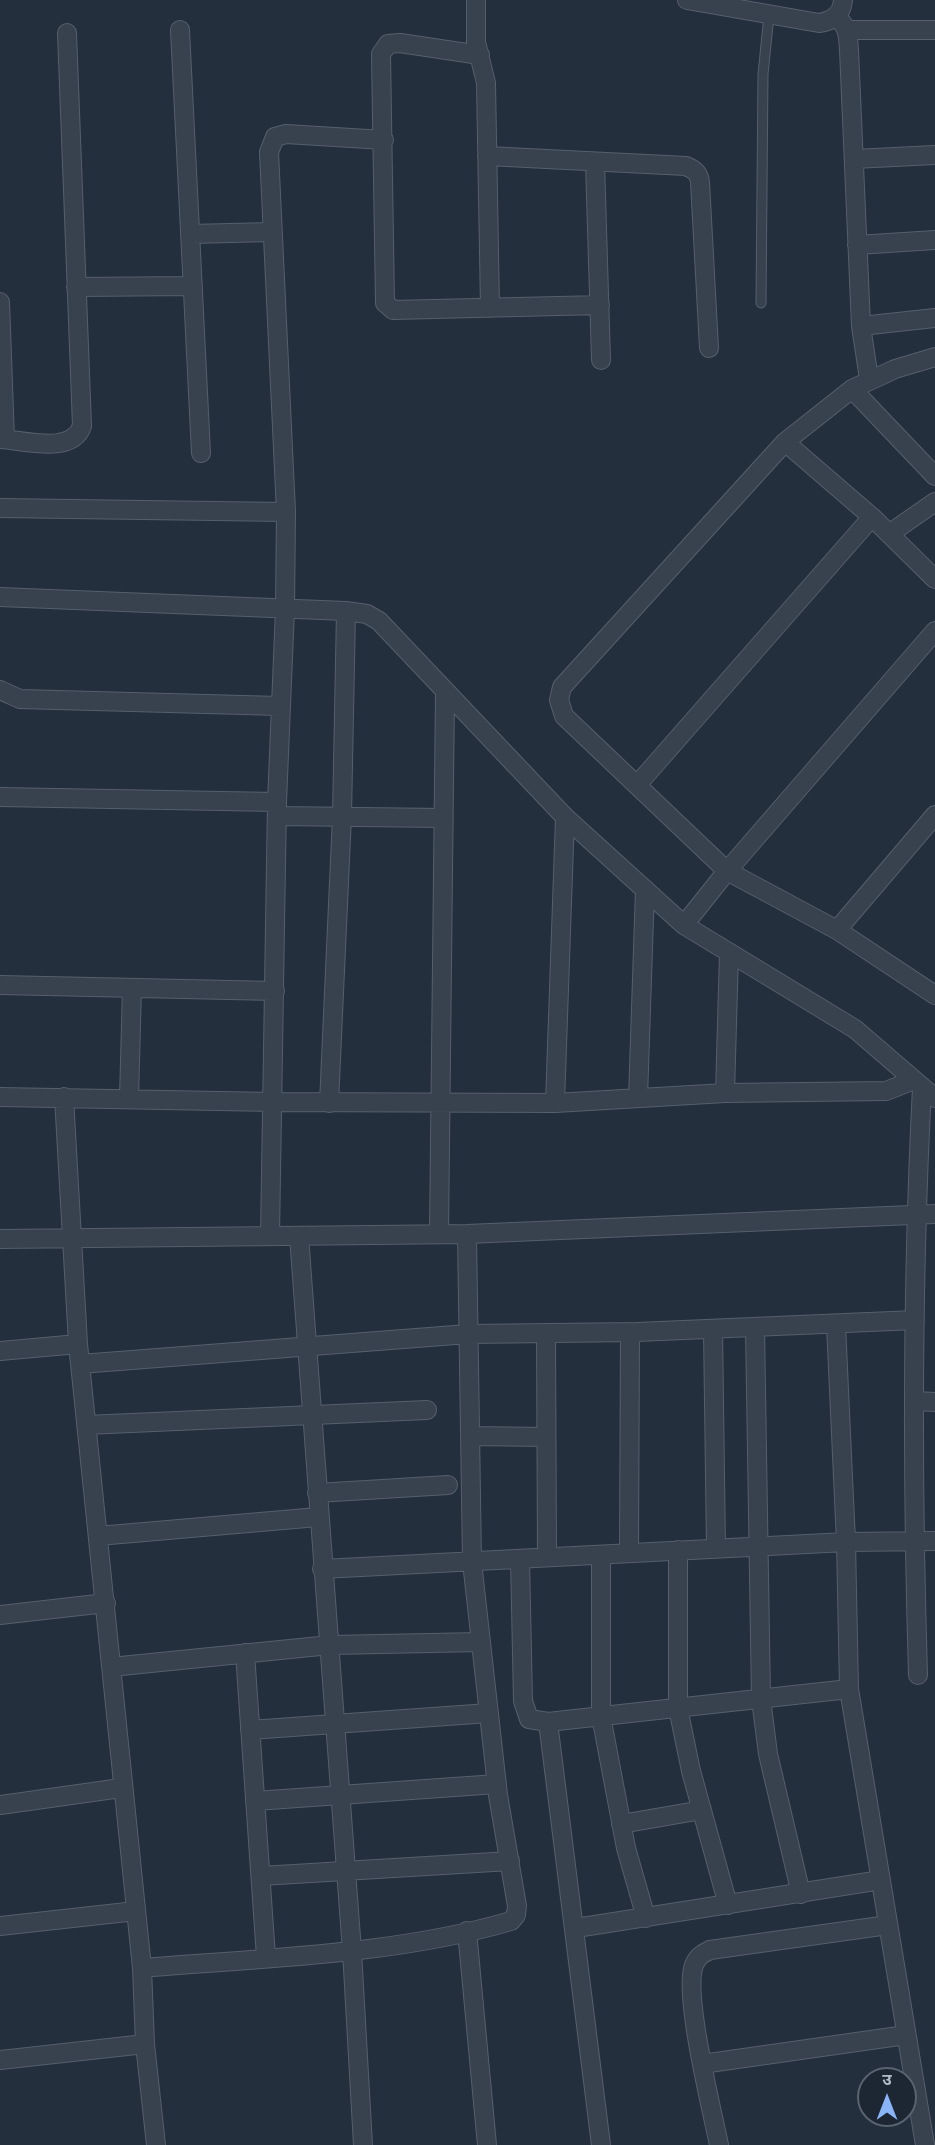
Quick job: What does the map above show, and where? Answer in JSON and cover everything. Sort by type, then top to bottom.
[{"type":"street","points":[[687,0],[747,6],[769,15],[819,23],[842,16],[935,30]]},
{"type":"street","points":[[475,8],[478,49],[486,83],[490,308]]},
{"type":"street","points":[[842,16],[849,50],[861,326],[869,379]]},
{"type":"street","points":[[180,30],[201,453]]},
{"type":"street","points":[[0,302],[3,439],[61,443],[72,441],[79,435],[82,426],[67,33]]},
{"type":"street","points":[[478,49],[400,43],[387,44],[381,54],[385,303],[393,310],[600,305]]},
{"type":"street","points":[[270,1236],[277,809],[285,609],[286,512],[269,152],[275,137],[286,134],[384,140]]},
{"type":"street","points":[[854,159],[935,155]]},
{"type":"street","points":[[487,156],[686,166],[699,175],[709,348]]},
{"type":"street","points":[[595,162],[601,360]]},
{"type":"street","points":[[190,234],[271,232]]},
{"type":"street","points":[[857,245],[935,240]]},
{"type":"street","points":[[76,287],[193,286]]},
{"type":"street","points":[[861,326],[935,318]]},
{"type":"street","points":[[932,361],[869,379],[852,389],[785,442],[562,687],[559,700],[564,716],[727,871],[837,930],[935,995]]},
{"type":"street","points":[[852,389],[935,476]]},
{"type":"street","points":[[785,442],[872,516],[935,579]]},
{"type":"street","points":[[890,534],[935,502]]},
{"type":"street","points":[[0,508],[286,512]]},
{"type":"street","points":[[637,785],[872,516]]},
{"type":"street","points":[[0,597],[346,611],[367,614],[379,621],[565,817],[684,925],[855,1029],[924,1088]]},
{"type":"street","points":[[329,1103],[342,816],[346,611]]},
{"type":"street","points":[[684,925],[727,871],[935,631]]},
{"type":"street","points":[[0,690],[20,699],[280,706]]},
{"type":"street","points":[[439,1234],[445,693]]},
{"type":"street","points":[[0,797],[277,809],[342,816],[443,818]]},
{"type":"street","points":[[837,930],[935,815]]},
{"type":"street","points":[[555,1103],[565,817]]},
{"type":"street","points":[[638,1098],[645,889]]},
{"type":"street","points":[[725,1093],[729,953]]},
{"type":"street","points":[[0,985],[275,991]]},
{"type":"street","points":[[129,1098],[132,988]]},
{"type":"street","points":[[0,1097],[329,1103],[555,1103],[725,1093],[886,1091],[924,1088]]},
{"type":"street","points":[[918,1675],[914,1541],[915,1214],[924,1088]]},
{"type":"street","points":[[64,1097],[70,1238],[78,1344],[142,1968],[145,2044],[156,2145]]},
{"type":"street","points":[[0,1239],[467,1234],[935,1214]]},
{"type":"street","points":[[142,1968],[352,1951],[467,1932],[512,1921],[516,1915],[517,1906],[496,1784],[472,1562],[467,1234]]},
{"type":"street","points":[[299,1236],[318,1517],[330,1645],[352,1951],[363,2145]]},
{"type":"street","points":[[80,1364],[306,1344],[468,1334],[630,1332],[915,1320]]},
{"type":"street","points":[[836,1325],[846,1542],[849,1689],[925,2145]]},
{"type":"street","points":[[755,1328],[761,1699],[768,1754],[801,1894]]},
{"type":"street","points":[[713,1329],[716,1548]]},
{"type":"street","points":[[629,1553],[630,1332]]},
{"type":"street","points":[[546,1333],[547,1557]]},
{"type":"street","points":[[0,1351],[78,1344]]},
{"type":"street","points":[[915,1401],[935,1402]]},
{"type":"street","points":[[86,1425],[427,1410]]},
{"type":"street","points":[[471,1436],[546,1437]]},
{"type":"street","points":[[317,1493],[448,1485]]},
{"type":"street","points":[[98,1536],[318,1517]]},
{"type":"street","points":[[322,1569],[758,1546],[935,1541]]},
{"type":"street","points":[[678,1550],[678,1708],[702,1810],[728,1905]]},
{"type":"street","points":[[601,1555],[601,1716],[621,1824],[646,1918]]},
{"type":"street","points":[[520,1559],[523,1701],[529,1719],[548,1722],[849,1689]]},
{"type":"street","points":[[0,1615],[105,1603]]},
{"type":"street","points":[[111,1667],[330,1645],[481,1642]]},
{"type":"street","points":[[245,1653],[266,1957]]},
{"type":"street","points":[[250,1730],[489,1713]]},
{"type":"street","points":[[548,1722],[576,1928],[601,2145]]},
{"type":"street","points":[[255,1802],[496,1784]]},
{"type":"street","points":[[0,1805],[122,1788]]},
{"type":"street","points":[[621,1824],[702,1810]]},
{"type":"street","points":[[261,1876],[510,1861]]},
{"type":"street","points":[[576,1928],[880,1880]]},
{"type":"street","points":[[0,1926],[136,1911]]},
{"type":"street","points":[[719,2145],[702,2064],[691,1984],[693,1967],[700,1955],[710,1950],[888,1925]]},
{"type":"street","points":[[467,1932],[487,2145]]},
{"type":"street","points":[[702,2064],[906,2035]]},
{"type":"street","points":[[0,2060],[145,2044]]},
{"type":"lane","points":[[761,303],[763,74],[769,15]]}]
